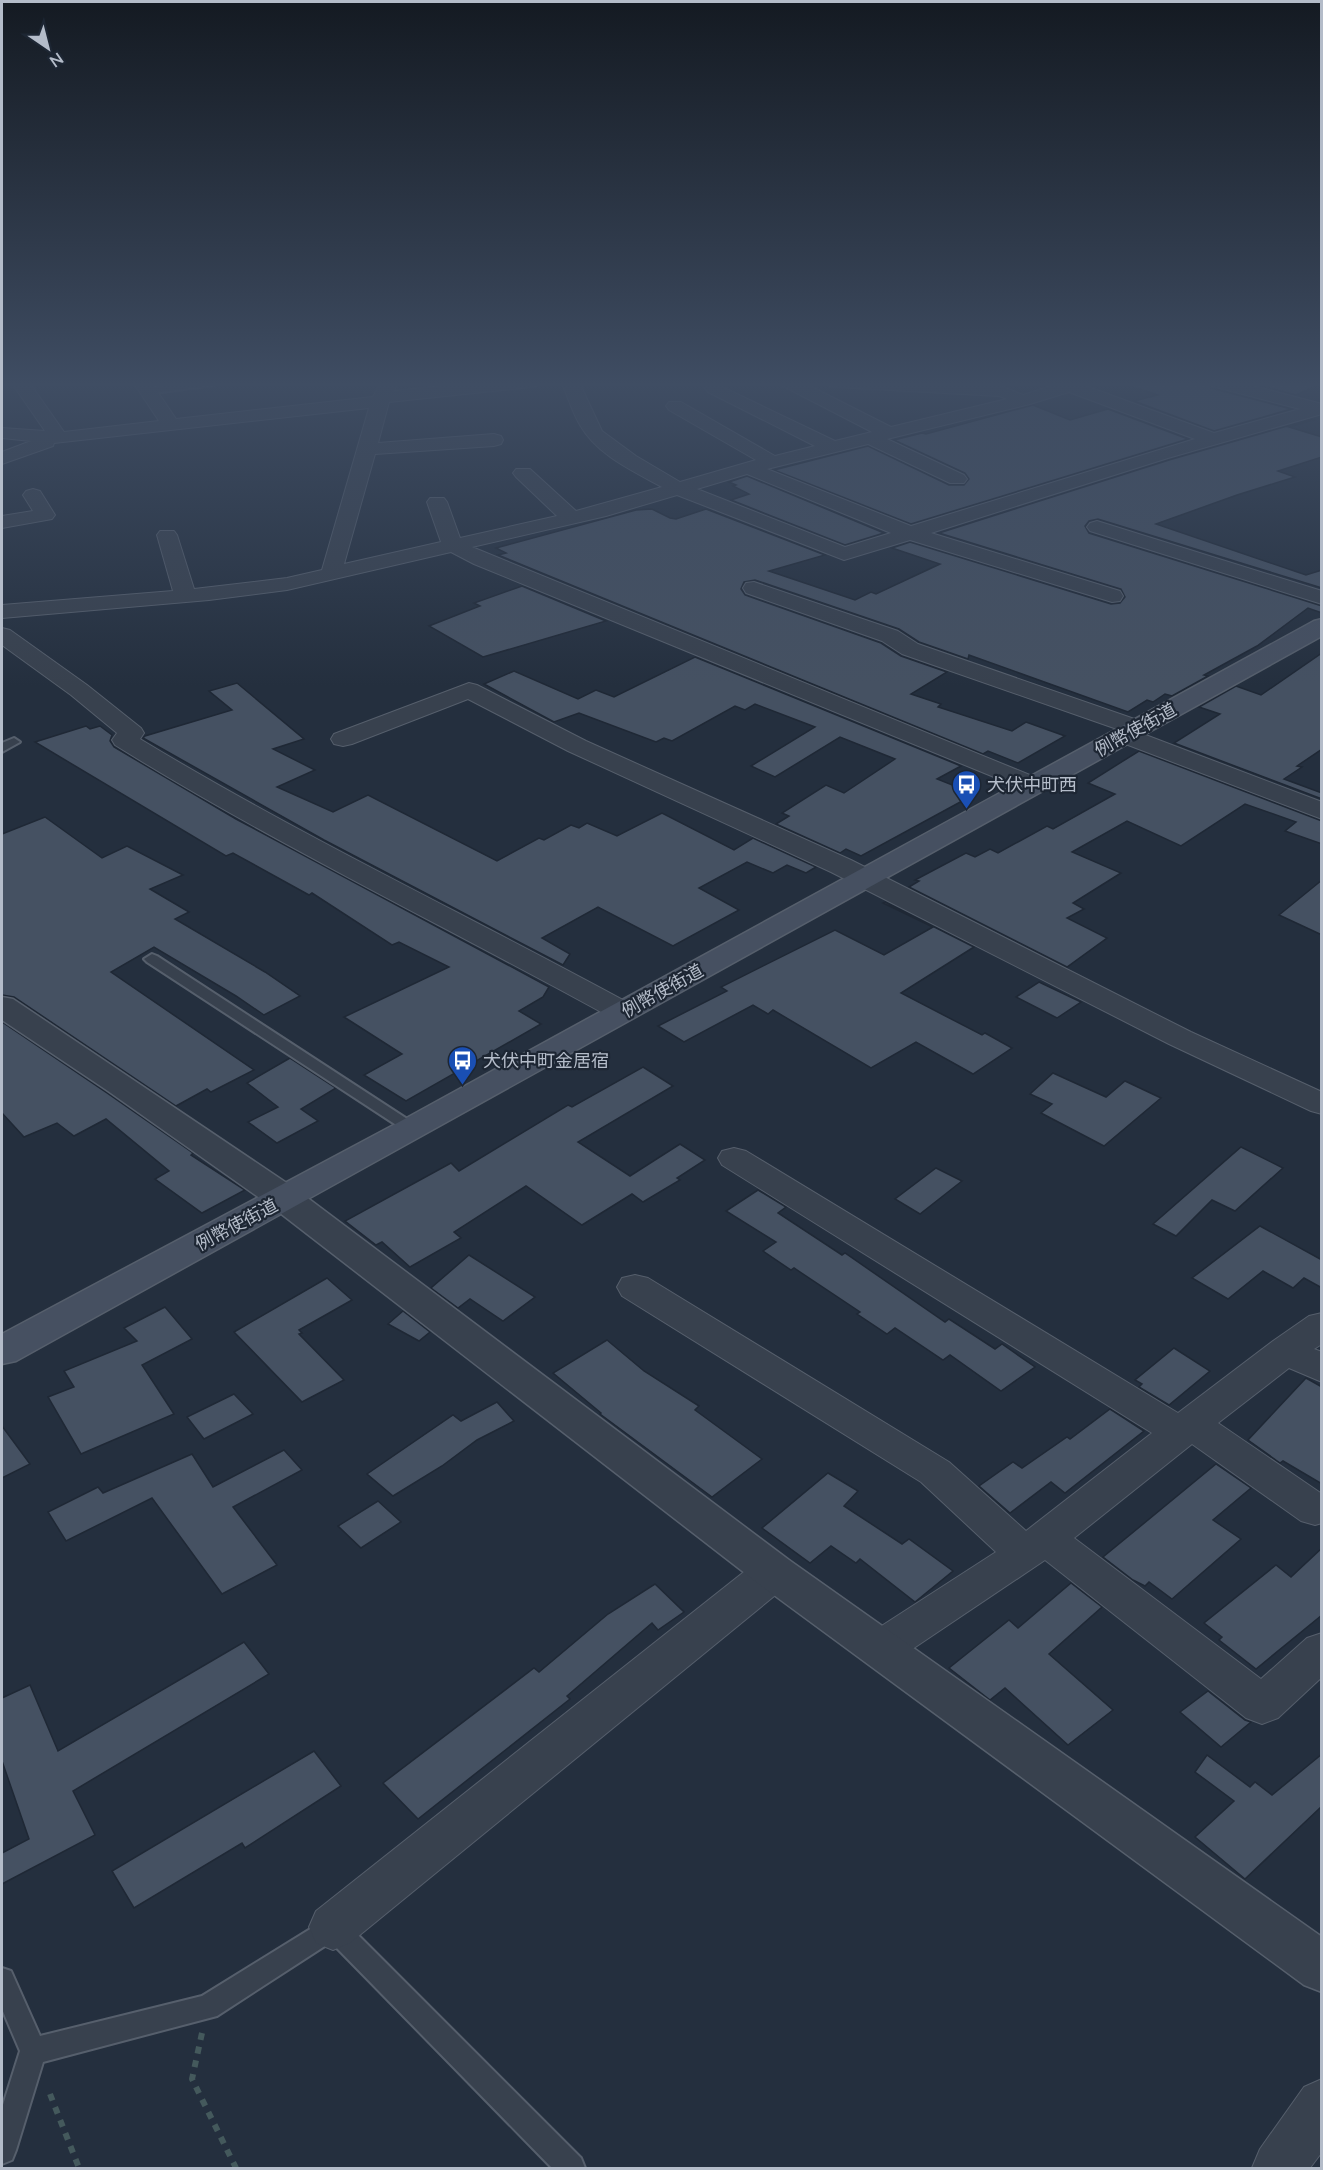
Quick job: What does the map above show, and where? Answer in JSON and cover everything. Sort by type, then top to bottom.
[{"type":"main road","name":"例幣使街道","points":[[2,1351],[413,1128],[1322,626]]},
{"type":"street","points":[[331,574],[357,483]]},
{"type":"street","points":[[533,483],[571,518]]},
{"type":"street","points":[[670,483],[844,554],[1073,483]]},
{"type":"street","points":[[2,612],[185,596],[287,584],[571,518],[695,483]]},
{"type":"street","points":[[786,483],[912,534],[1112,596]]},
{"type":"street","points":[[2,522],[45,515],[33,495]]},
{"type":"street","points":[[437,502],[452,545],[481,560],[1033,785]]},
{"type":"street","points":[[1097,528],[1322,598]]},
{"type":"street","points":[[167,535],[185,596]]},
{"type":"street","points":[[754,588],[890,636],[910,649],[1131,732],[1322,811]]},
{"type":"street","points":[[2,635],[80,690],[132,733],[124,740],[168,768],[349,868],[548,969],[623,1012]]},
{"type":"street","points":[[343,739],[469,690],[577,746],[866,878],[1180,1038],[1322,1104]]},
{"type":"street","points":[[2,1006],[120,1084],[284,1198],[774,1572],[1322,1968]]},
{"type":"street","points":[[734,1158],[1187,1428],[1315,1510]]},
{"type":"street","points":[[635,1287],[935,1472],[1034,1546],[1262,1705],[1322,1650]]},
{"type":"street","points":[[880,1648],[1034,1546],[1187,1428],[1254,1372],[1322,1325]]},
{"type":"street","points":[[1286,1350],[1322,1369]]},
{"type":"street","points":[[333,1927],[774,1572]]},
{"type":"street","points":[[1279,2169],[1322,2105]]},
{"type":"lane","points":[[152,959],[413,1128]]},
{"type":"lane","points":[[33,2051],[208,2007],[333,1927],[571,2169]]},
{"type":"lane","points":[[2,1980],[33,2051],[2,2150]]},
{"type":"path","points":[[208,2007],[192,2079],[236,2169]]},
{"type":"path","points":[[33,2051],[79,2169]]},
{"type":"building","points":[[732,483],[764,483],[884,533],[845,545],[731,500],[749,494],[733,486],[736,485]]},
{"type":"building","points":[[808,483],[945,483],[1044,483],[911,524]]},
{"type":"building","points":[[1096,483],[1275,483],[1156,524],[1306,575],[1322,570],[1322,588],[1098,519],[1089,521],[1085,526],[1089,533],[1322,606],[1322,613],[1308,608],[1257,646],[1204,675],[1208,676],[1172,696],[1165,694],[1153,702],[1147,700],[1128,712],[969,655],[968,659],[919,642],[899,629],[755,580],[744,582],[741,589],[745,595],[881,643],[901,656],[947,672],[911,694],[941,704],[938,707],[1012,731],[1026,722],[1065,736],[1018,763],[988,751],[983,754],[498,555],[506,553],[496,548],[636,510],[652,509],[676,519],[706,509],[825,555],[769,571],[855,600],[871,592],[876,594],[940,564],[892,548],[910,542],[1111,604],[1120,603],[1125,597],[1121,589],[939,533]]},
{"type":"building","points":[[522,586],[606,621],[483,657],[429,626],[480,606],[474,603]]},
{"type":"building","points":[[1322,653],[1322,749],[1297,766],[1302,767],[1284,779],[1322,793],[1322,799],[1174,743],[1220,714],[1199,707],[1236,686],[1261,695]]},
{"type":"building","points":[[695,657],[961,766],[937,779],[975,794],[861,856],[846,849],[840,853],[776,824],[789,816],[782,813],[826,785],[844,793],[895,759],[840,737],[775,777],[751,766],[815,727],[755,704],[745,710],[735,706],[672,741],[664,738],[656,742],[579,713],[554,722],[484,684],[514,671],[578,699],[596,690],[614,697]]},
{"type":"building","points":[[237,683],[304,739],[273,749],[315,770],[277,787],[333,812],[368,795],[497,861],[539,838],[544,840],[571,825],[579,828],[587,823],[617,836],[662,813],[734,850],[753,838],[816,867],[806,873],[787,865],[773,873],[747,862],[699,888],[739,910],[673,946],[598,907],[542,938],[570,954],[563,965],[324,840],[143,738],[232,710],[209,691]]},
{"type":"building","points":[[86,726],[90,729],[100,726],[112,735],[110,741],[114,747],[236,819],[549,987],[543,997],[519,1011],[541,1024],[406,1101],[364,1075],[402,1054],[344,1017],[449,967],[399,942],[392,945],[312,893],[309,895],[233,853],[226,856],[35,742]]},
{"type":"building","points":[[1139,751],[1322,821],[1322,844],[1285,831],[1296,822],[1245,804],[1181,846],[1127,821],[1072,852],[1121,873],[1073,903],[1084,909],[1067,918],[1107,938],[1067,967],[909,887],[919,881],[915,880],[966,853],[975,857],[990,849],[998,853],[1047,826],[1053,829],[1115,794],[1088,783]]},
{"type":"building","points":[[45,817],[102,858],[127,846],[183,875],[150,889],[189,912],[175,919],[265,972],[300,996],[264,1015],[154,947],[111,972],[254,1070],[211,1092],[207,1089],[176,1106],[14,997],[2,995],[2,834]]},
{"type":"building","points":[[1322,880],[1322,935],[1279,915]]},
{"type":"building","points":[[885,902],[974,947],[901,993],[1012,1048],[973,1074],[916,1042],[871,1068],[773,1010],[768,1014],[753,1005],[684,1042],[658,1026],[727,991],[721,987],[835,930],[884,955],[933,927],[883,903]]},
{"type":"building","points":[[1039,982],[1081,1002],[1057,1018],[1016,997]]},
{"type":"building","points":[[2,1022],[193,1153],[191,1155],[245,1190],[202,1213],[155,1179],[169,1171],[106,1119],[74,1136],[57,1123],[24,1137],[2,1113]]},
{"type":"building","points":[[290,1058],[336,1088],[301,1109],[318,1121],[277,1143],[248,1122],[278,1107],[247,1083]]},
{"type":"building","points":[[643,1067],[673,1086],[578,1142],[630,1176],[680,1144],[705,1160],[677,1178],[680,1180],[643,1202],[632,1194],[582,1225],[526,1186],[454,1232],[461,1238],[410,1267],[382,1242],[376,1245],[345,1221],[451,1163],[459,1171],[568,1105],[572,1107]]},
{"type":"building","points":[[1053,1073],[1106,1097],[1125,1081],[1161,1098],[1104,1146],[1041,1113],[1052,1104],[1030,1094]]},
{"type":"building","points":[[1241,1147],[1283,1168],[1235,1211],[1212,1200],[1176,1236],[1153,1224]]},
{"type":"building","points":[[936,1168],[962,1181],[920,1214],[895,1199]]},
{"type":"building","points":[[758,1190],[786,1207],[778,1213],[842,1255],[845,1253],[945,1322],[949,1319],[995,1349],[1002,1344],[1035,1367],[1001,1391],[950,1355],[943,1360],[895,1328],[887,1334],[857,1314],[860,1312],[794,1268],[791,1270],[763,1251],[776,1242],[726,1211]]},
{"type":"building","points":[[1260,1226],[1322,1260],[1322,1288],[1304,1278],[1293,1288],[1263,1271],[1228,1299],[1192,1278]]},
{"type":"building","points":[[469,1255],[535,1297],[503,1321],[470,1299],[458,1308],[431,1288]]},
{"type":"building","points":[[327,1278],[352,1300],[299,1330],[302,1333],[299,1334],[344,1380],[302,1402],[234,1332]]},
{"type":"building","points":[[165,1307],[192,1339],[142,1365],[174,1414],[81,1454],[48,1397],[74,1387],[64,1371],[137,1341],[124,1328]]},
{"type":"building","points":[[403,1311],[430,1332],[419,1341],[388,1324]]},
{"type":"building","points":[[607,1340],[644,1371],[699,1406],[695,1410],[762,1459],[712,1497],[600,1414],[553,1373]]},
{"type":"building","points":[[1174,1348],[1210,1371],[1169,1405],[1139,1387],[1142,1384],[1135,1380]]},
{"type":"building","points":[[1306,1378],[1322,1387],[1322,1484],[1283,1461],[1280,1463],[1248,1440]]},
{"type":"building","points":[[234,1394],[253,1414],[204,1439],[187,1417]]},
{"type":"building","points":[[497,1402],[514,1421],[477,1440],[442,1466],[393,1496],[367,1474],[453,1415],[461,1421]]},
{"type":"building","points":[[1110,1409],[1144,1431],[1065,1493],[1051,1482],[1010,1513],[979,1486],[1013,1462],[1022,1468],[1067,1437],[1070,1439]]},
{"type":"building","points":[[2,1426],[30,1464],[2,1478]]},
{"type":"building","points":[[284,1450],[302,1470],[233,1507],[277,1565],[222,1594],[152,1498],[66,1541],[48,1512],[98,1487],[103,1493],[192,1454],[213,1487]]},
{"type":"building","points":[[1216,1464],[1251,1488],[1213,1520],[1241,1539],[1172,1599],[1149,1582],[1145,1586],[1133,1580],[1103,1557]]},
{"type":"building","points":[[828,1473],[858,1491],[844,1506],[902,1544],[909,1539],[953,1571],[915,1602],[860,1559],[856,1563],[831,1546],[810,1563],[762,1528]]},
{"type":"building","points":[[378,1501],[401,1522],[361,1548],[338,1526]]},
{"type":"building","points":[[1322,1548],[1322,1615],[1256,1669],[1219,1640],[1222,1637],[1204,1623],[1276,1565],[1291,1577]]},
{"type":"building","points":[[1071,1583],[1102,1607],[1049,1654],[1113,1710],[1068,1745],[1005,1688],[990,1700],[949,1668],[1009,1620],[1018,1628]]},
{"type":"building","points":[[655,1584],[684,1612],[658,1630],[652,1623],[567,1696],[570,1699],[418,1819],[383,1783],[534,1668],[539,1672],[608,1614]]},
{"type":"building","points":[[244,1642],[269,1674],[73,1791],[95,1835],[2,1884],[2,1853],[29,1839],[2,1761],[2,1698],[30,1685],[58,1751]]},
{"type":"building","points":[[1208,1691],[1245,1720],[1251,1722],[1221,1747],[1180,1712]]},
{"type":"building","points":[[314,1751],[341,1786],[245,1848],[242,1843],[134,1908],[112,1871]]},
{"type":"building","points":[[1322,1754],[1322,1806],[1245,1879],[1195,1837],[1234,1801],[1195,1772],[1207,1755],[1250,1787],[1255,1782],[1272,1795]]},
{"type":"place","name":"犬伏中町西","points":[[966,810]]},
{"type":"place","name":"犬伏中町金居宿","points":[[462,1086]]}]
